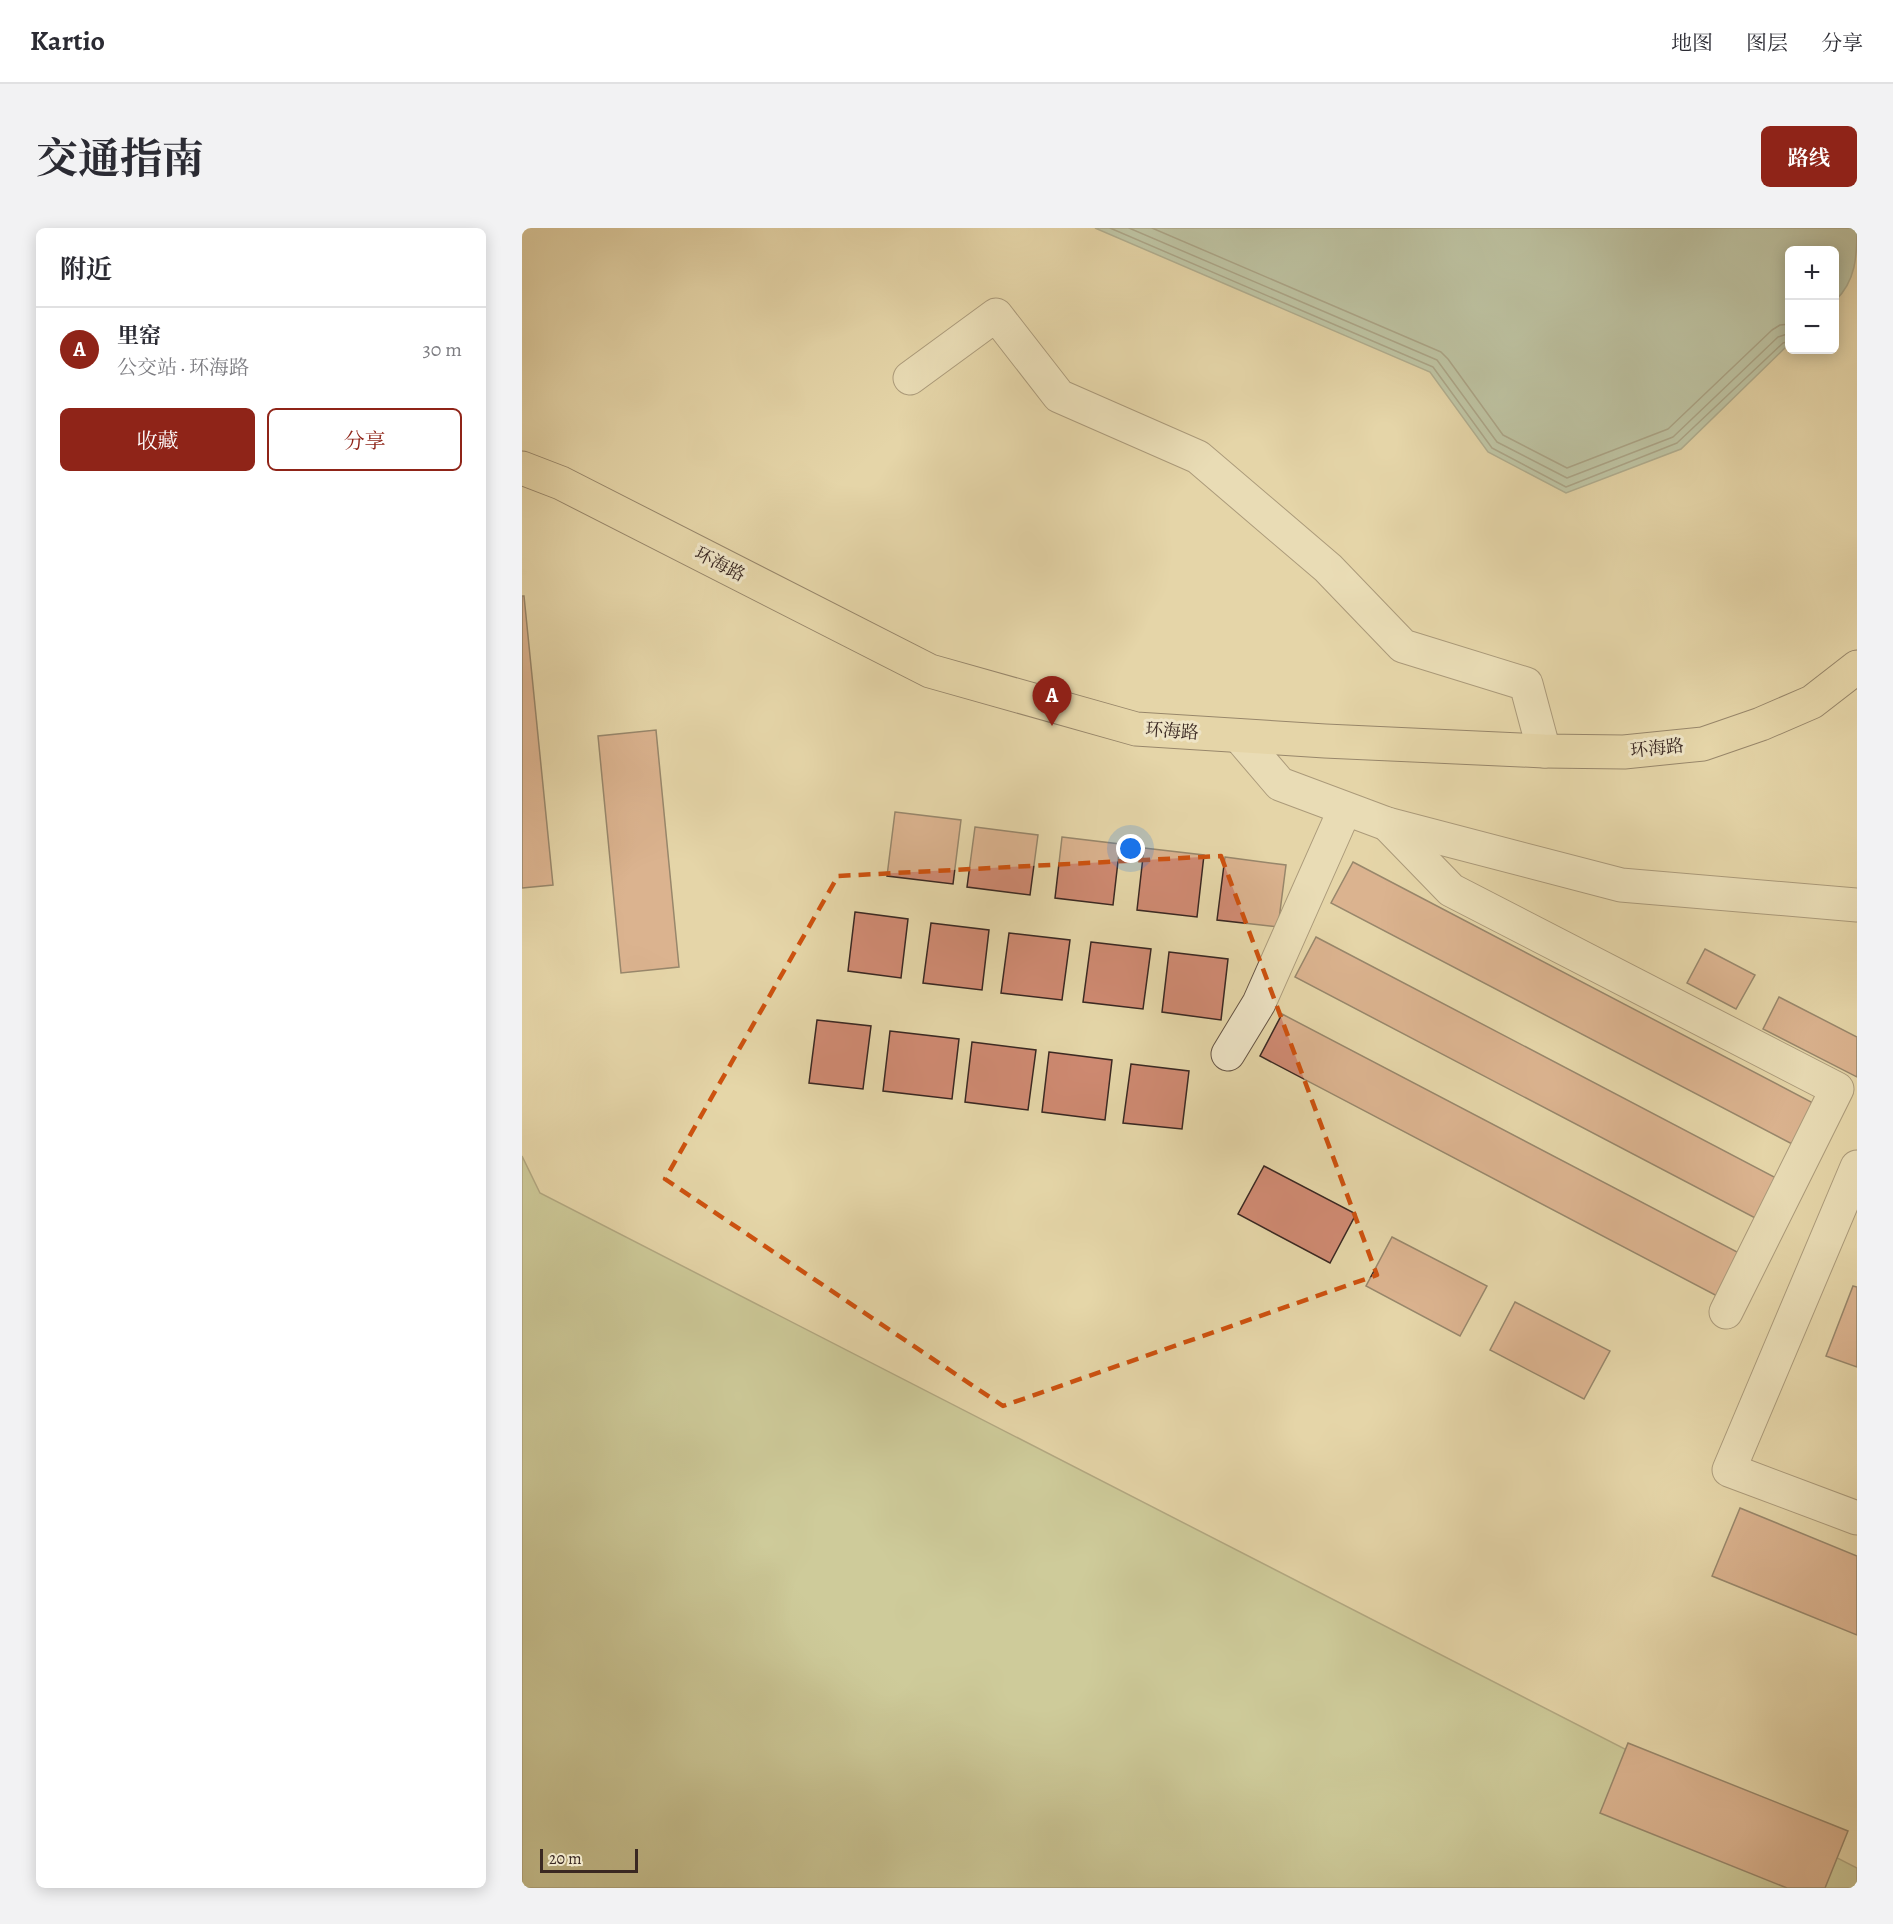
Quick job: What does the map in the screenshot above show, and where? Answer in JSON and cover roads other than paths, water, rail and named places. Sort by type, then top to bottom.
[{"type":"main road","name":"环海路","points":[[522,468],[561,483],[930,671],[1136,729],[1544,751],[1624,752],[1703,744],[1761,724],[1812,702],[1857,667]]},
{"type":"street","points":[[910,378],[996,315],[1059,396],[1198,457],[1328,568],[1403,646],[1526,684],[1544,751]]},
{"type":"street","points":[[1239,736],[1280,784],[1387,824],[1621,885],[1857,905]]},
{"type":"street","points":[[1228,1054],[1259,1003],[1345,809]]},
{"type":"street","points":[[1387,824],[1450,890],[1837,1089],[1725,1312]]},
{"type":"street","points":[[1857,1167],[1729,1470],[1857,1518]]},
{"type":"water","points":[[1095,228],[1857,228],[1854,268],[1839,296],[1839,246],[1785,246],[1785,348],[1681,449],[1566,493],[1488,452],[1430,372]]},
{"type":"place","name":"里窑","points":[[1052,726]]}]
